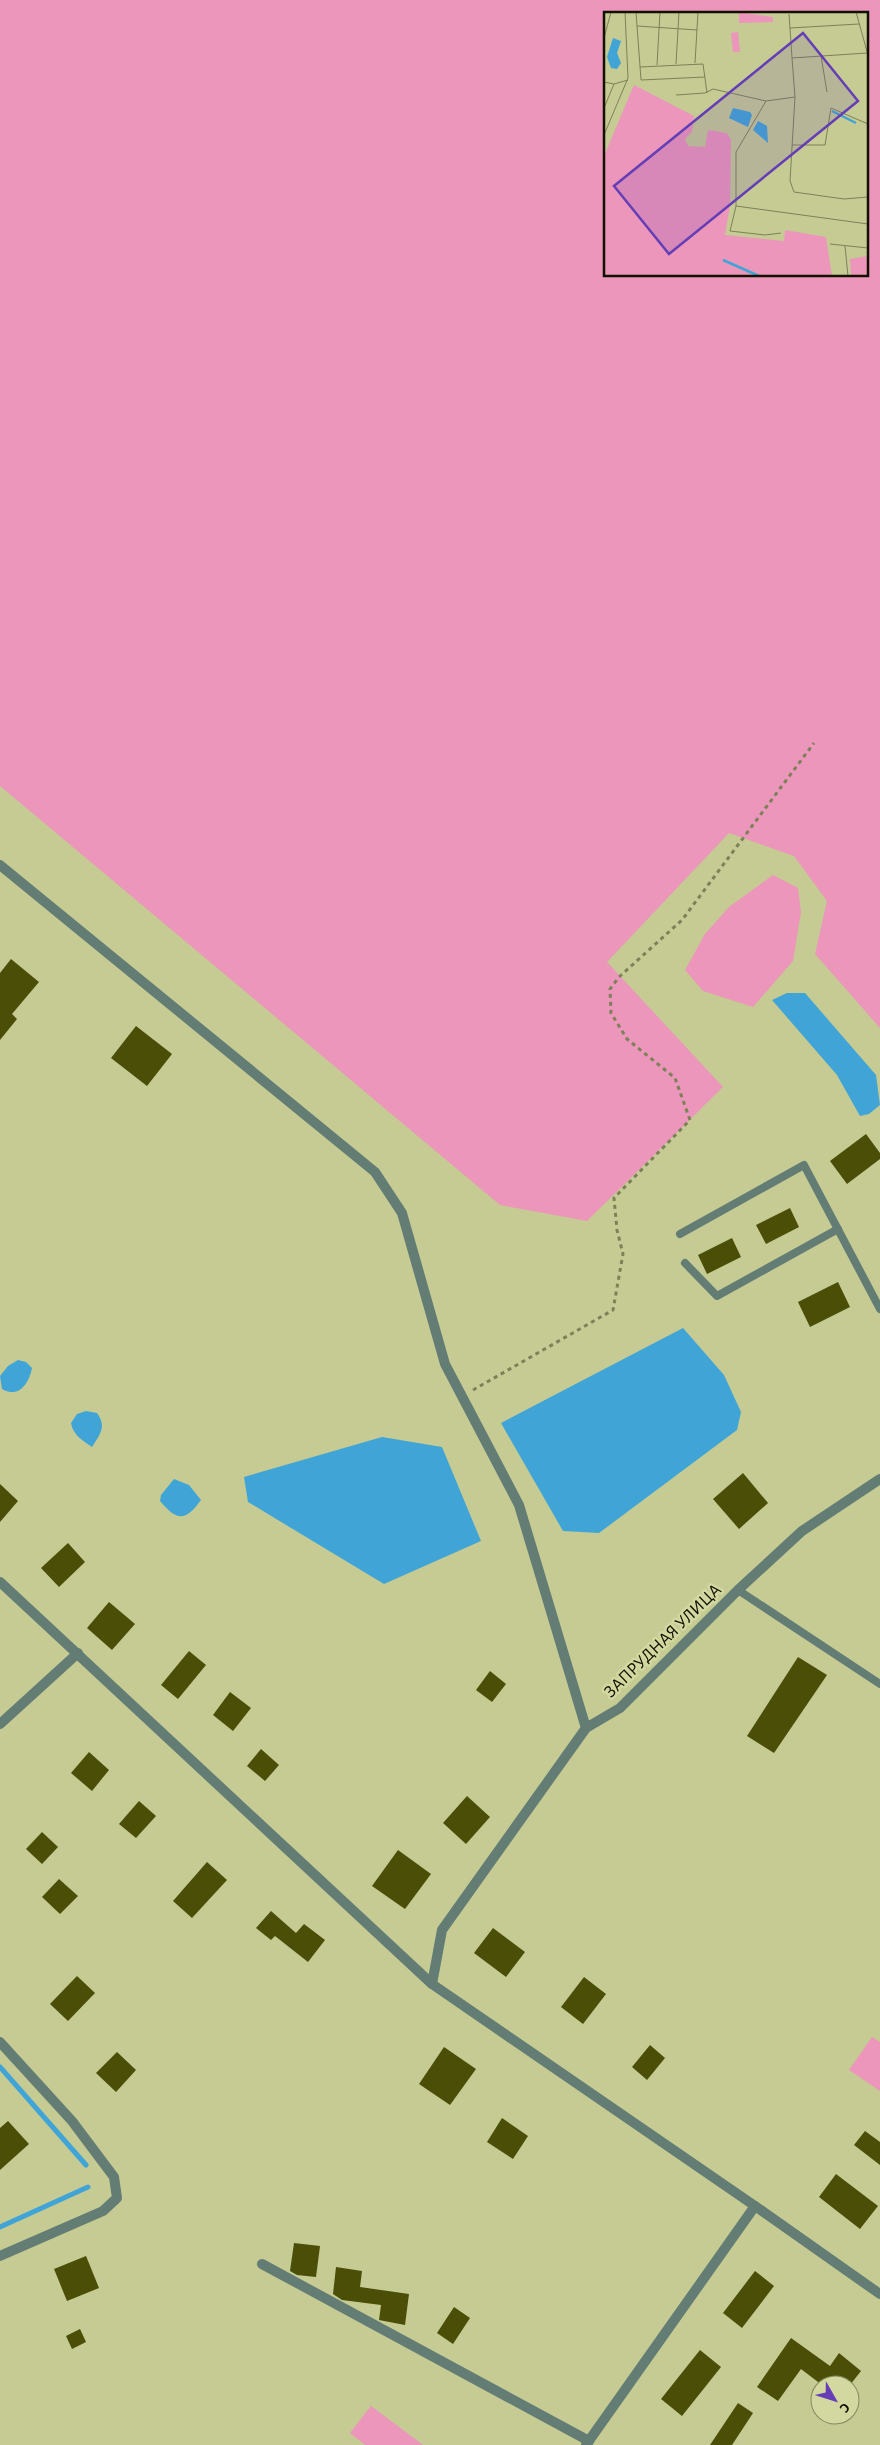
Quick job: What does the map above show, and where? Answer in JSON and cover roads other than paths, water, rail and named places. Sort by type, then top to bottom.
[{"type":"street","points":[[0,865],[375,1172],[402,1213],[445,1364],[519,1505],[586,1728]]},
{"type":"street","name":"ЗАПРУДНАЯ УЛИЦА","points":[[432,1984],[442,1930],[586,1728],[620,1708],[738,1590],[802,1531],[880,1479]]},
{"type":"street","points":[[0,1582],[432,1984],[880,2294]]},
{"type":"street","points":[[0,1724],[78,1653]]},
{"type":"street","points":[[0,2042],[77,2128],[114,2177],[117,2198],[103,2211],[0,2256]]},
{"type":"street","points":[[262,2264],[587,2443],[755,2206]]},
{"type":"lane","points":[[680,1234],[804,1165],[880,1309]]},
{"type":"lane","points":[[685,1263],[717,1296],[838,1229]]},
{"type":"lane","points":[[738,1590],[880,1684]]},
{"type":"water","points":[[787,993],[805,993],[876,1075],[880,1105],[869,1114],[860,1116],[837,1075],[772,1000]]},
{"type":"water","points":[[683,1328],[724,1375],[741,1412],[737,1430],[599,1533],[563,1531],[501,1423]]},
{"type":"water","points":[[18,1360],[26,1362],[32,1368],[26,1384],[22,1388],[18,1391],[8,1392],[2,1389],[0,1376],[8,1366]]},
{"type":"water","points":[[86,1411],[97,1413],[102,1422],[98,1438],[92,1447],[76,1434],[71,1423],[77,1414]]},
{"type":"water","points":[[382,1437],[442,1447],[481,1541],[384,1584],[248,1502],[244,1477]]},
{"type":"water","points":[[174,1479],[189,1485],[201,1500],[190,1512],[181,1516],[171,1512],[160,1501],[161,1495]]},
{"type":"waterway","points":[[0,2067],[86,2165]]},
{"type":"waterway","points":[[0,2227],[88,2187]]}]
